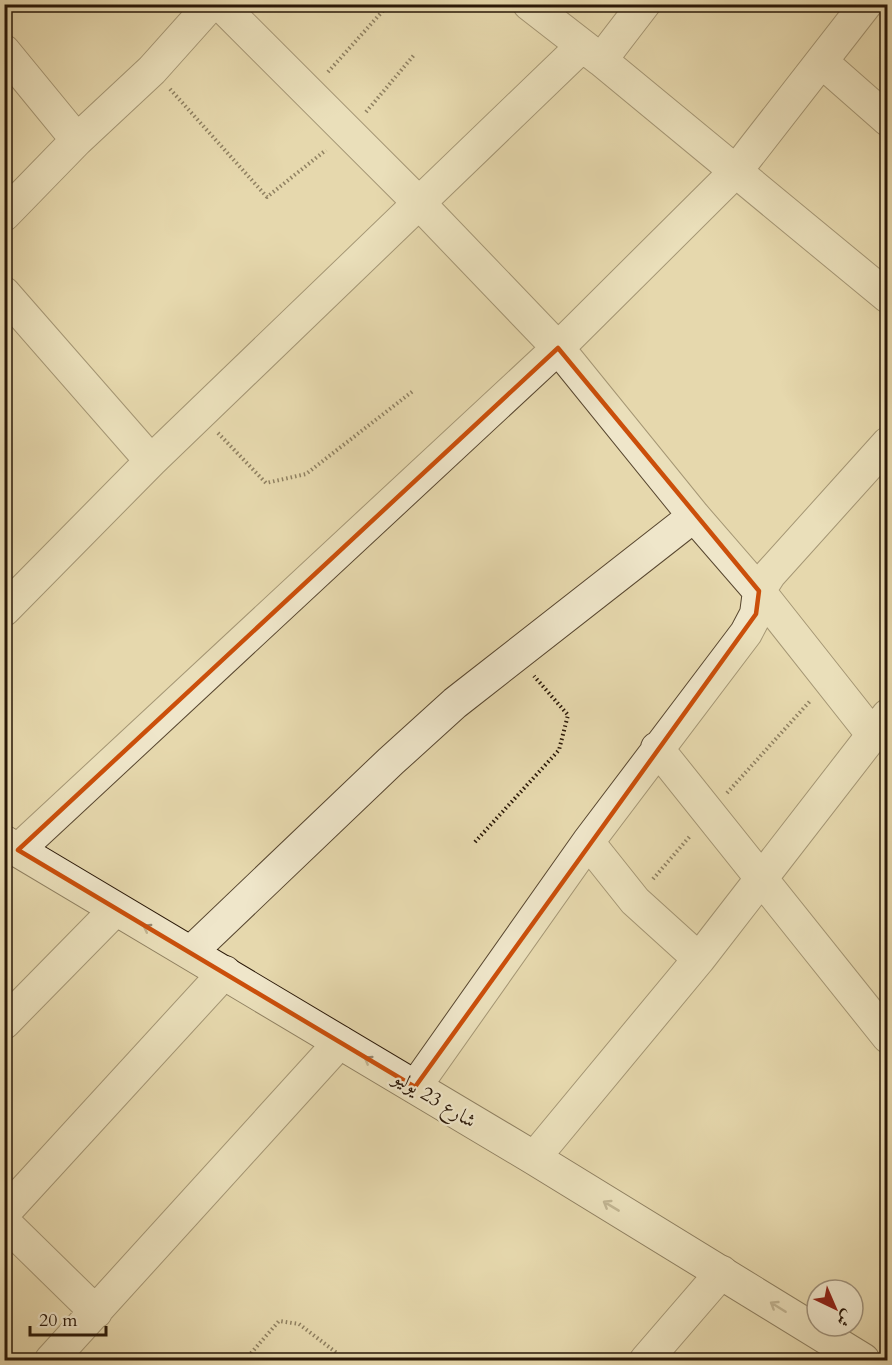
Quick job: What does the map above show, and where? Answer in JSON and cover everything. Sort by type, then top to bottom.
[{"type":"street","points":[[4,215],[77,140],[152,70],[211,4]]},
{"type":"street","points":[[220,4],[418,202],[558,348],[694,516],[759,591],[829,680],[880,725],[762,882],[534,1158]]},
{"type":"street","points":[[529,4],[592,53],[888,297]]},
{"type":"street","points":[[4,610],[151,461],[418,202],[592,53],[644,4]]},
{"type":"street","points":[[11,846],[558,348],[736,171],[867,4]]},
{"type":"street","points":[[4,51],[77,140]]},
{"type":"street","points":[[822,62],[888,120]]},
{"type":"street","points":[[4,293],[151,461]]},
{"type":"street","points":[[415,1087],[588,842],[754,622],[759,591],[787,554],[888,443]]},
{"type":"street","points":[[191,952],[391,760],[515,655],[694,516]]},
{"type":"street","points":[[657,748],[762,882],[883,1021]]},
{"type":"street","points":[[588,842],[635,901],[699,959]]},
{"type":"street","name":"شارع 23 يوليو","points":[[11,846],[534,1158],[863,1360]]},
{"type":"street","points":[[4,1023],[116,910]]},
{"type":"street","points":[[4,1213],[225,972]]},
{"type":"street","points":[[51,1360],[340,1042]]},
{"type":"street","points":[[4,1222],[96,1312]]},
{"type":"street","points":[[646,1360],[722,1272]]},
{"type":"path","points":[[309,93],[389,4]]},
{"type":"path","points":[[152,70],[267,197],[348,133],[414,55]]},
{"type":"path","points":[[199,414],[266,483],[306,474],[413,391]]},
{"type":"path","points":[[475,842],[559,750],[568,715],[515,655]]},
{"type":"path","points":[[635,901],[708,814],[829,680]]},
{"type":"path","points":[[245,1360],[279,1321],[299,1324],[346,1360]]},
{"type":"highlighted area","points":[[558,348],[759,591],[756,614],[415,1087],[18,850]]}]
